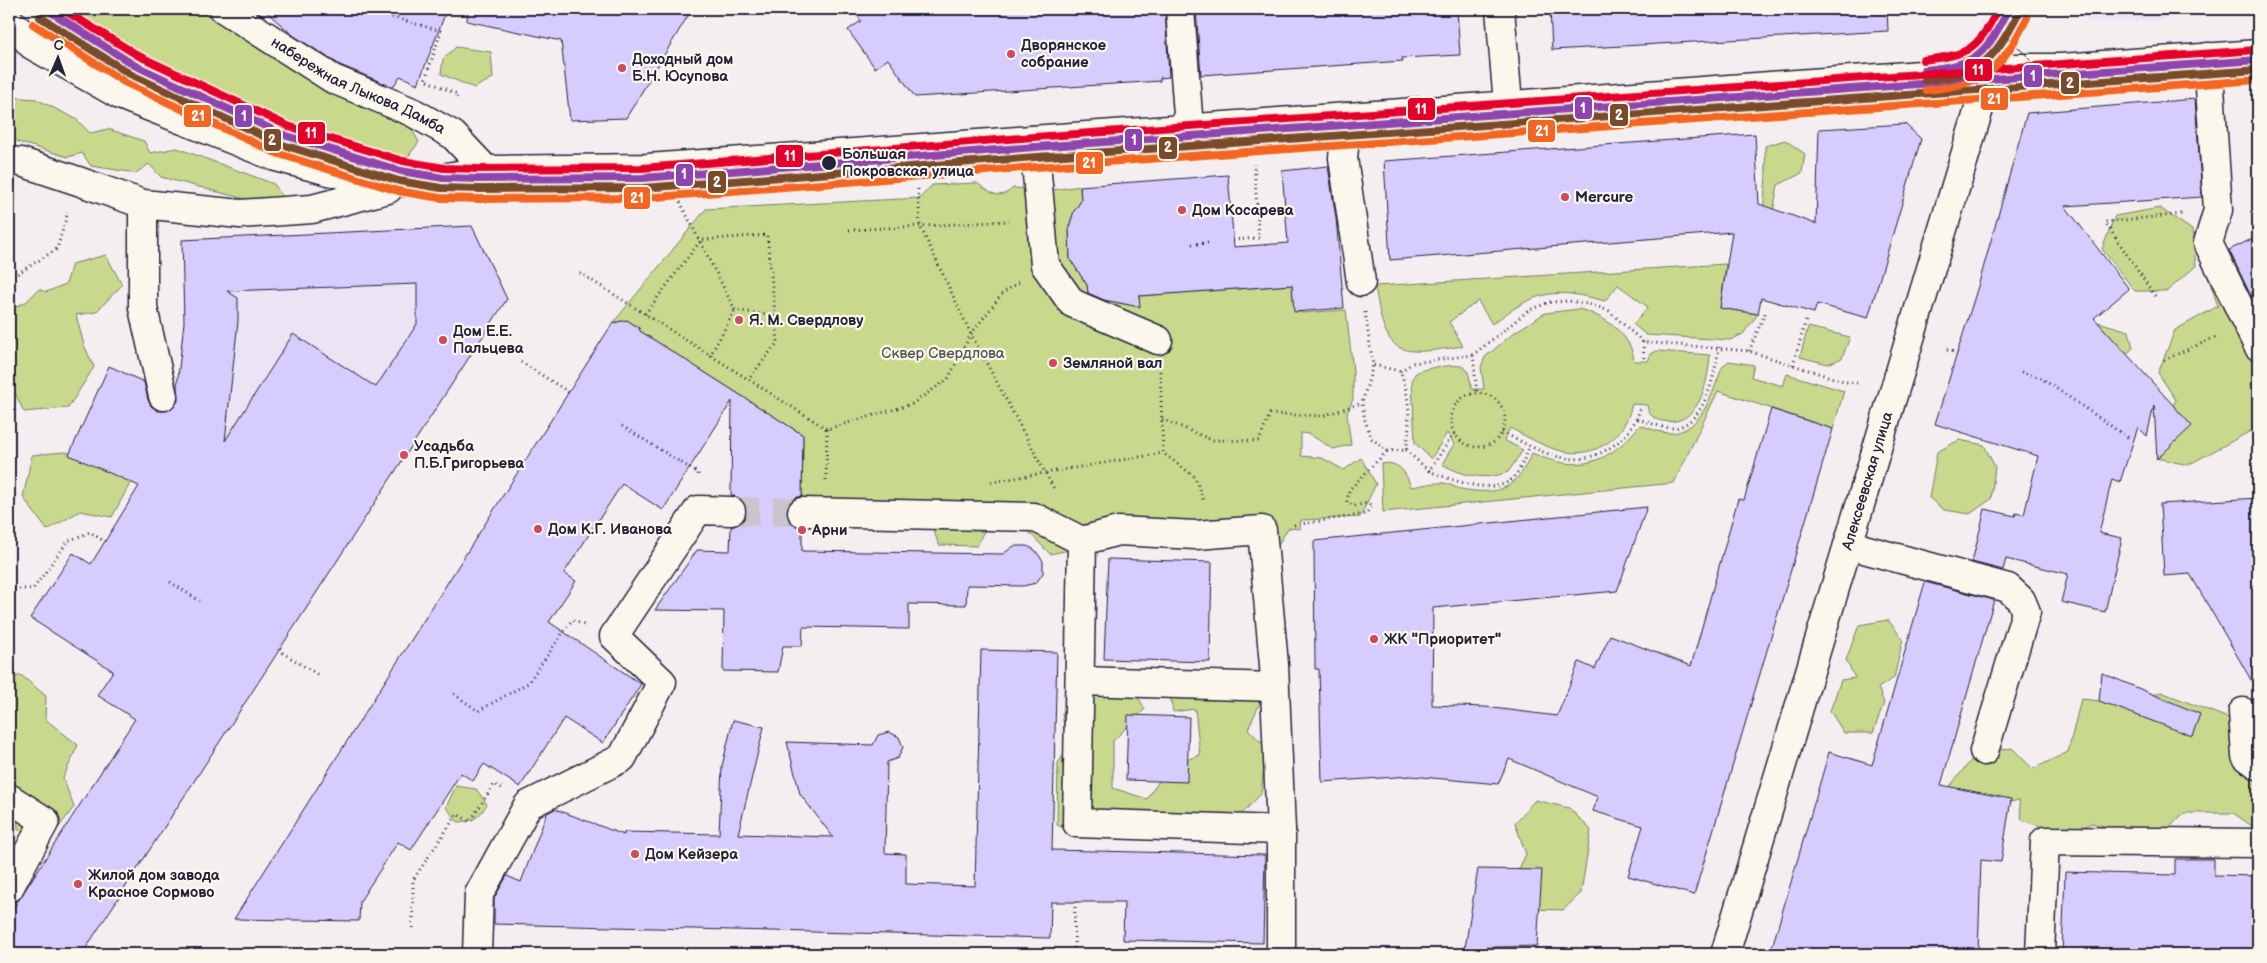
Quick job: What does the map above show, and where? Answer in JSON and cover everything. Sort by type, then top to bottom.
[{"type":"street","name":"набережная Лыкова Дамба","points":[[224,9],[333,79],[412,112],[453,135],[486,170]]},
{"type":"street","points":[[1180,9],[1189,128]]},
{"type":"street","points":[[1500,9],[1508,104]]},
{"type":"street","name":"Алексеевская улица","points":[[1725,954],[2009,9]]},
{"type":"street","points":[[9,20],[32,45],[120,95],[276,156],[355,178],[414,183]]},
{"type":"street","points":[[9,161],[21,162],[78,180],[143,204],[249,214],[312,208],[414,183],[486,170],[648,168],[1934,74],[1992,68],[2061,68],[2258,54]]},
{"type":"street","points":[[2208,57],[2218,210],[2208,243],[2253,335]]},
{"type":"street","points":[[1347,117],[1342,158],[1360,282]]},
{"type":"street","points":[[1034,140],[1039,219],[1045,265],[1072,303],[1158,340]]},
{"type":"street","points":[[143,204],[143,308],[163,396]]},
{"type":"street","points":[[477,954],[479,894],[528,805],[622,758],[662,682],[614,636],[698,510],[731,511]]},
{"type":"street","points":[[802,512],[1034,517],[1082,541],[1118,531],[1206,535],[1262,530],[1274,687],[1281,830],[1281,954]]},
{"type":"street","points":[[1082,541],[1077,823],[1281,830]]},
{"type":"street","points":[[1849,545],[2008,588],[2021,600],[2026,612],[1984,751]]},
{"type":"street","points":[[1081,681],[1274,687]]},
{"type":"street","points":[[2242,712],[2246,756],[2258,765]]},
{"type":"street","points":[[9,798],[45,821],[9,888]]},
{"type":"street","points":[[2040,954],[2045,841],[2258,843]]},
{"type":"path","points":[[363,9],[441,31],[425,80],[457,94],[453,135]]},
{"type":"path","points":[[1233,240],[1259,238],[1254,164]]},
{"type":"path","points":[[9,279],[57,249],[78,180]]},
{"type":"path","points":[[918,189],[920,226],[971,334],[1059,498]]},
{"type":"path","points":[[680,202],[735,310]]},
{"type":"path","points":[[2155,296],[2104,222],[2218,210]]},
{"type":"path","points":[[849,230],[1039,219]]},
{"type":"path","points":[[645,314],[701,240],[767,236],[778,342],[748,380]]},
{"type":"path","points":[[1192,244],[1209,243]]},
{"type":"path","points":[[580,273],[826,429],[912,404],[948,379],[971,334],[1003,293],[1045,265]]},
{"type":"path","points":[[1360,282],[1373,365],[1362,402],[1371,438],[1387,451],[1406,450],[1429,471],[1461,484],[1486,486],[1505,483],[1513,478],[1530,446]]},
{"type":"path","points":[[1373,365],[1400,371],[1413,363],[1473,355],[1529,310],[1550,302],[1568,301],[1593,304],[1609,311],[1643,342],[1749,351],[1846,382],[1857,382]]},
{"type":"path","points":[[735,310],[775,316]]},
{"type":"path","points":[[710,356],[735,310]]},
{"type":"path","points":[[1749,351],[1766,311]]},
{"type":"path","points":[[1793,365],[1806,320]]},
{"type":"path","points":[[2164,360],[2253,335]]},
{"type":"path","points":[[1158,340],[1162,453],[1195,476],[1206,508],[1206,535]]},
{"type":"path","points":[[1643,342],[1644,361]]},
{"type":"path","points":[[1638,419],[1678,428],[1690,421],[1703,403],[1714,379],[1719,347]]},
{"type":"path","points":[[1947,350],[1958,353]]},
{"type":"path","points":[[1473,355],[1478,393]]},
{"type":"path","points":[[521,362],[570,393]]},
{"type":"path","points":[[1400,371],[1405,383],[1410,430],[1406,450]]},
{"type":"path","points":[[2021,372],[2041,378],[2130,439]]},
{"type":"path","points":[[1478,393],[1495,398],[1501,406],[1505,424],[1496,440],[1479,447],[1463,443],[1454,433],[1450,421],[1455,405],[1469,394],[1478,393]]},
{"type":"path","points":[[1162,419],[1212,440],[1259,442],[1270,414],[1322,416],[1362,402]]},
{"type":"path","points":[[1502,432],[1530,446],[1561,458],[1577,460],[1592,457],[1620,441],[1638,419],[1641,405]]},
{"type":"path","points":[[622,426],[698,473],[698,510]]},
{"type":"path","points":[[1429,471],[1454,433]]},
{"type":"path","points":[[1262,530],[1365,514],[1372,507],[1368,503],[1354,506],[1347,502],[1349,490],[1387,451]]},
{"type":"path","points":[[9,589],[33,589],[68,541],[90,532],[105,542]]},
{"type":"path","points":[[170,582],[200,602]]},
{"type":"path","points":[[454,694],[478,711],[528,683],[572,620],[614,636]]},
{"type":"path","points":[[278,650],[320,676]]},
{"type":"path","points":[[413,928],[413,880],[457,814],[470,822],[494,784],[528,805]]},
{"type":"path","points":[[1074,952],[1075,901]]},
{"type":"shaded area","points":[[2072,9],[2174,9],[2167,20],[2090,22]]},
{"type":"shaded area","points":[[472,226],[507,299],[327,574],[165,416],[178,375],[184,322],[182,240]]},
{"type":"green space","points":[[40,9],[207,9],[229,24],[408,122],[419,142],[404,162],[388,165],[358,162],[280,138],[131,68],[49,19]]},
{"type":"green space","points":[[456,47],[491,52],[493,78],[474,88],[441,74],[443,59]]},
{"type":"green space","points":[[9,97],[36,99],[76,119],[90,133],[108,129],[144,141],[150,153],[177,148],[274,184],[283,197],[260,203],[161,177],[149,164],[136,173],[91,166],[82,153],[68,157],[18,142],[9,132]]},
{"type":"green space","points":[[1785,140],[1805,154],[1802,173],[1778,185],[1773,212],[1763,215],[1766,175],[1765,146]]},
{"type":"green space","name":"Сквер Свердлова","points":[[977,183],[999,195],[1013,188],[1030,189],[1033,193],[1080,186],[1081,201],[1074,211],[1069,227],[1070,259],[1087,285],[1089,300],[1101,299],[1139,307],[1139,296],[1292,285],[1294,309],[1302,313],[1346,310],[1353,371],[1353,399],[1347,414],[1351,445],[1333,449],[1309,434],[1301,433],[1301,456],[1322,458],[1344,470],[1361,458],[1376,484],[1360,517],[1301,520],[1300,529],[1288,528],[1278,545],[1218,542],[1207,522],[1050,554],[1018,521],[987,524],[977,546],[939,545],[931,524],[802,505],[803,435],[640,331],[639,328],[627,320],[613,323],[706,209],[920,198],[932,185]]},
{"type":"green space","points":[[2160,208],[2192,230],[2196,266],[2167,291],[2135,291],[2102,249],[2115,216]]},
{"type":"green space","points":[[2225,252],[2258,322],[2258,427],[2188,465],[2156,458],[2161,426],[2176,400],[2158,373],[2175,330],[2218,306],[2207,274]]},
{"type":"green space","points":[[106,255],[122,285],[96,312],[76,315],[84,345],[94,367],[68,408],[24,412],[9,380],[9,310],[26,302],[39,289],[46,292],[66,284],[72,264]]},
{"type":"green space","points":[[1726,264],[1720,308],[1758,314],[1743,334],[1730,340],[1646,335],[1633,324],[1648,307],[1618,285],[1605,301],[1571,294],[1545,295],[1521,305],[1492,324],[1478,301],[1449,322],[1463,346],[1422,351],[1408,350],[1398,346],[1390,339],[1379,309],[1375,286]]},
{"type":"green space","points":[[1579,309],[1597,316],[1615,327],[1628,342],[1634,361],[1648,361],[1651,354],[1657,351],[1710,355],[1704,390],[1693,411],[1685,418],[1675,421],[1662,421],[1652,416],[1648,411],[1647,405],[1632,404],[1626,422],[1615,437],[1604,445],[1580,453],[1556,450],[1510,428],[1504,440],[1523,450],[1508,472],[1483,477],[1458,472],[1442,464],[1454,444],[1447,433],[1431,459],[1415,443],[1412,381],[1415,374],[1431,368],[1460,366],[1464,367],[1468,372],[1472,389],[1484,389],[1481,367],[1485,357],[1515,332],[1545,313]]},
{"type":"green space","points":[[2094,321],[2129,331],[2133,348],[2113,367]]},
{"type":"green space","points":[[1808,327],[1850,337],[1842,358],[1828,364],[1800,357]]},
{"type":"green space","points":[[1729,361],[1754,365],[1751,377],[1783,386],[1787,374],[1844,391],[1833,429],[1718,391],[1674,483],[1383,512],[1381,464],[1392,464],[1400,468],[1407,477],[1411,487],[1443,483],[1475,491],[1497,490],[1513,482],[1520,475],[1532,453],[1564,463],[1592,462],[1617,449],[1640,425],[1662,432],[1679,432],[1688,428],[1701,414],[1710,398],[1721,370]]},
{"type":"green space","points":[[1959,440],[1984,445],[1995,467],[1991,499],[1970,514],[1944,510],[1929,498],[1937,452]]},
{"type":"green space","points":[[64,452],[89,457],[134,476],[112,517],[80,511],[47,530],[23,497],[32,455]]},
{"type":"green space","points":[[1888,620],[1903,639],[1894,678],[1878,688],[1884,703],[1873,733],[1844,733],[1830,711],[1841,680],[1855,678],[1846,660],[1859,625]]},
{"type":"green space","points":[[21,675],[46,696],[45,719],[78,745],[63,778],[74,807],[56,831],[18,830],[15,786],[9,783],[9,679]]},
{"type":"green space","points":[[1223,679],[1260,703],[1248,729],[1266,747],[1261,794],[1231,825],[1113,828],[1089,838],[1057,825],[1058,763],[1068,749],[1062,714],[1074,693],[1135,692],[1145,709],[1113,741],[1113,788],[1147,799],[1169,766],[1200,755],[1195,709],[1173,712],[1169,689]]},
{"type":"green space","points":[[2161,692],[2228,718],[2247,699],[2258,700],[2258,830],[2233,813],[2184,813],[2159,838],[2091,823],[2069,836],[2022,820],[2019,800],[1975,811],[1946,791],[1977,753],[2012,748],[2033,769],[2068,752],[2081,699],[2128,704]]},
{"type":"green space","points":[[456,786],[476,789],[487,804],[476,818],[458,822],[446,807]]},
{"type":"green space","points":[[1535,800],[1569,808],[1591,830],[1581,893],[1563,910],[1530,909],[1514,879],[1526,854],[1515,823]]},
{"type":"building","points":[[263,9],[447,9],[418,84],[400,76],[393,87],[340,65],[294,36]]},
{"type":"building","name":"Доходный дом Б.Н. Юсупова","points":[[468,9],[692,9],[626,118],[570,120],[561,41],[467,21]]},
{"type":"building","name":"Дворянское собрание","points":[[853,9],[1165,9],[1169,77],[1160,78],[1160,81],[915,97],[888,59],[875,68],[848,30],[861,21]]},
{"type":"building","points":[[1196,9],[1457,9],[1460,55],[1402,58],[1403,61],[1201,75]]},
{"type":"building","points":[[1550,9],[1887,9],[1888,31],[1552,50]]},
{"type":"building","points":[[2195,99],[2202,197],[2065,206],[2129,289],[2094,318],[2192,426],[2157,459],[2154,405],[2147,436],[2138,427],[2120,482],[2112,479],[2099,533],[2122,538],[2105,612],[2061,602],[2068,574],[2006,559],[2003,570],[1972,562],[1985,509],[2015,516],[2016,513],[2024,515],[2038,456],[1935,424],[1979,283],[2027,113]]},
{"type":"building","points":[[1905,124],[1921,139],[1868,318],[1817,304],[1814,313],[1761,298],[1758,314],[1720,308],[1732,232],[1390,260],[1384,161],[1755,134],[1759,204],[1816,224],[1819,129]]},
{"type":"building","points":[[1328,166],[1336,218],[1344,308],[1294,312],[1292,285],[1139,296],[1140,307],[1104,300],[1088,293],[1087,285],[1070,259],[1069,227],[1074,211],[1081,201],[1080,186],[1228,175],[1234,247],[1288,243],[1282,171]]},
{"type":"building","points":[[472,226],[507,299],[82,954],[9,954],[9,915],[135,719],[97,695],[113,671],[30,618],[73,553],[91,564],[139,486],[69,455],[109,366],[144,382],[148,400],[151,406],[158,411],[167,411],[173,408],[178,401],[177,387],[184,322],[182,240]],"holes":[[[417,284],[417,324],[376,387],[293,334],[225,441],[238,321],[238,298],[227,291]]]},
{"type":"building","points":[[2258,236],[2258,311],[2229,250]]},
{"type":"building","points":[[627,320],[639,328],[640,331],[803,435],[802,496],[795,498],[789,504],[786,512],[789,520],[794,525],[802,528],[802,551],[1003,554],[1014,546],[1027,546],[1035,550],[1043,561],[1043,573],[1036,583],[1023,586],[967,585],[966,605],[909,604],[909,629],[803,627],[802,646],[783,646],[778,672],[723,671],[724,611],[655,610],[697,550],[730,551],[731,527],[739,524],[744,519],[747,511],[744,503],[739,498],[731,495],[732,401],[663,510],[622,484],[564,573],[576,581],[549,622],[641,684],[603,743],[564,718],[520,787],[484,764],[473,781],[461,773],[411,850],[398,842],[360,901],[359,921],[234,919],[605,335],[613,323]]},
{"type":"building","points":[[1771,409],[1833,429],[1694,895],[1628,876],[1643,826],[1593,811],[1598,797],[1509,759],[1498,784],[1411,776],[1322,782],[1319,669],[1315,669],[1314,541],[1647,507],[1617,591],[1433,608],[1432,705],[1485,707],[1557,716],[1579,662],[1595,669],[1610,635],[1691,666],[1738,499],[1744,500]]},
{"type":"building","points":[[2258,498],[2258,692],[2190,574],[2164,576],[2160,504]]},
{"type":"building","points":[[1108,559],[1212,562],[1210,662],[1104,659]]},
{"type":"building","points":[[1925,582],[1994,600],[1941,785],[2011,799],[2001,862],[1981,860],[1978,954],[1770,954],[1829,752],[1872,765]]},
{"type":"building","points":[[981,650],[1057,652],[1052,850],[1265,855],[1263,943],[1123,940],[1124,902],[1051,902],[1050,938],[494,924],[494,898],[507,876],[521,882],[547,813],[555,809],[624,835],[624,832],[719,834],[722,766],[733,720],[764,727],[738,834],[833,837],[800,794],[787,742],[873,745],[878,735],[889,732],[899,737],[903,747],[898,758],[887,762],[885,853],[906,854],[906,884],[975,886]]},
{"type":"building","points":[[2102,673],[2200,714],[2192,736],[2099,701]]},
{"type":"building","points":[[1128,715],[1189,717],[1187,782],[1126,780]]},
{"type":"building","points":[[2175,859],[2214,859],[2214,875],[2258,876],[2258,954],[2062,954],[2065,872],[2175,875]]},
{"type":"building","points":[[1478,869],[1542,870],[1537,946],[1465,948]]},
{"type":"tunnel","points":[[731,511],[802,512]]},
{"type":"tram line","points":[[2011,9],[2012,41],[2035,64],[2064,73]]},
{"type":"transit line","name":"1","points":[[46,9],[134,65],[284,135],[401,171],[443,178],[479,179],[642,178],[1035,147],[2258,60]]},
{"type":"transit line","name":"11","points":[[62,9],[139,56],[288,126],[403,161],[444,168],[479,169],[642,168],[1034,137],[2257,50]]},
{"type":"transit line","name":"11","points":[[1923,60],[1951,56],[1970,48],[1984,34],[1998,9]]},
{"type":"transit line","name":"1","points":[[1924,70],[1956,65],[1968,61],[1977,55],[1993,37],[2009,9]]},
{"type":"transit line","name":"2","points":[[1925,80],[1960,74],[1983,63],[2000,44],[2018,14]]},
{"type":"transit line","name":"2","points":[[40,17],[130,74],[280,144],[399,181],[441,188],[479,189],[643,188],[1036,157],[2258,70]]},
{"type":"transit line","name":"21","points":[[1926,90],[1963,84],[1989,72],[2008,51],[2027,18]]},
{"type":"transit line","name":"21","points":[[33,24],[126,83],[276,153],[398,191],[440,198],[478,199],[644,198],[1036,167],[2258,80]]},
{"type":"place","name":"Дворянское собрание","points":[[1011,54]]},
{"type":"place","name":"Доходный дом Б.Н. Юсупова","points":[[622,68]]},
{"type":"place","name":"Большая Покровская улица","points":[[829,163]]},
{"type":"place","name":"Mercure","points":[[1565,197]]},
{"type":"place","name":"Дом Косарева","points":[[1182,210]]},
{"type":"place","name":"Я. М. Свердлову","points":[[739,320]]},
{"type":"place","name":"Дом Е.Е. Пальцева","points":[[443,340]]},
{"type":"place","name":"Земляной вал","points":[[1053,363]]},
{"type":"place","name":"Усадьба П.Б.Григорьева","points":[[404,455]]},
{"type":"place","name":"Дом К.Г. Иванова","points":[[538,529]]},
{"type":"place","name":"Арни","points":[[802,530]]},
{"type":"place","name":"ЖК \"Приоритет\"","points":[[1374,639]]},
{"type":"place","name":"Дом Кейзера","points":[[635,854]]},
{"type":"place","name":"Жилой дом завода Красное Сормово","points":[[78,884]]}]
